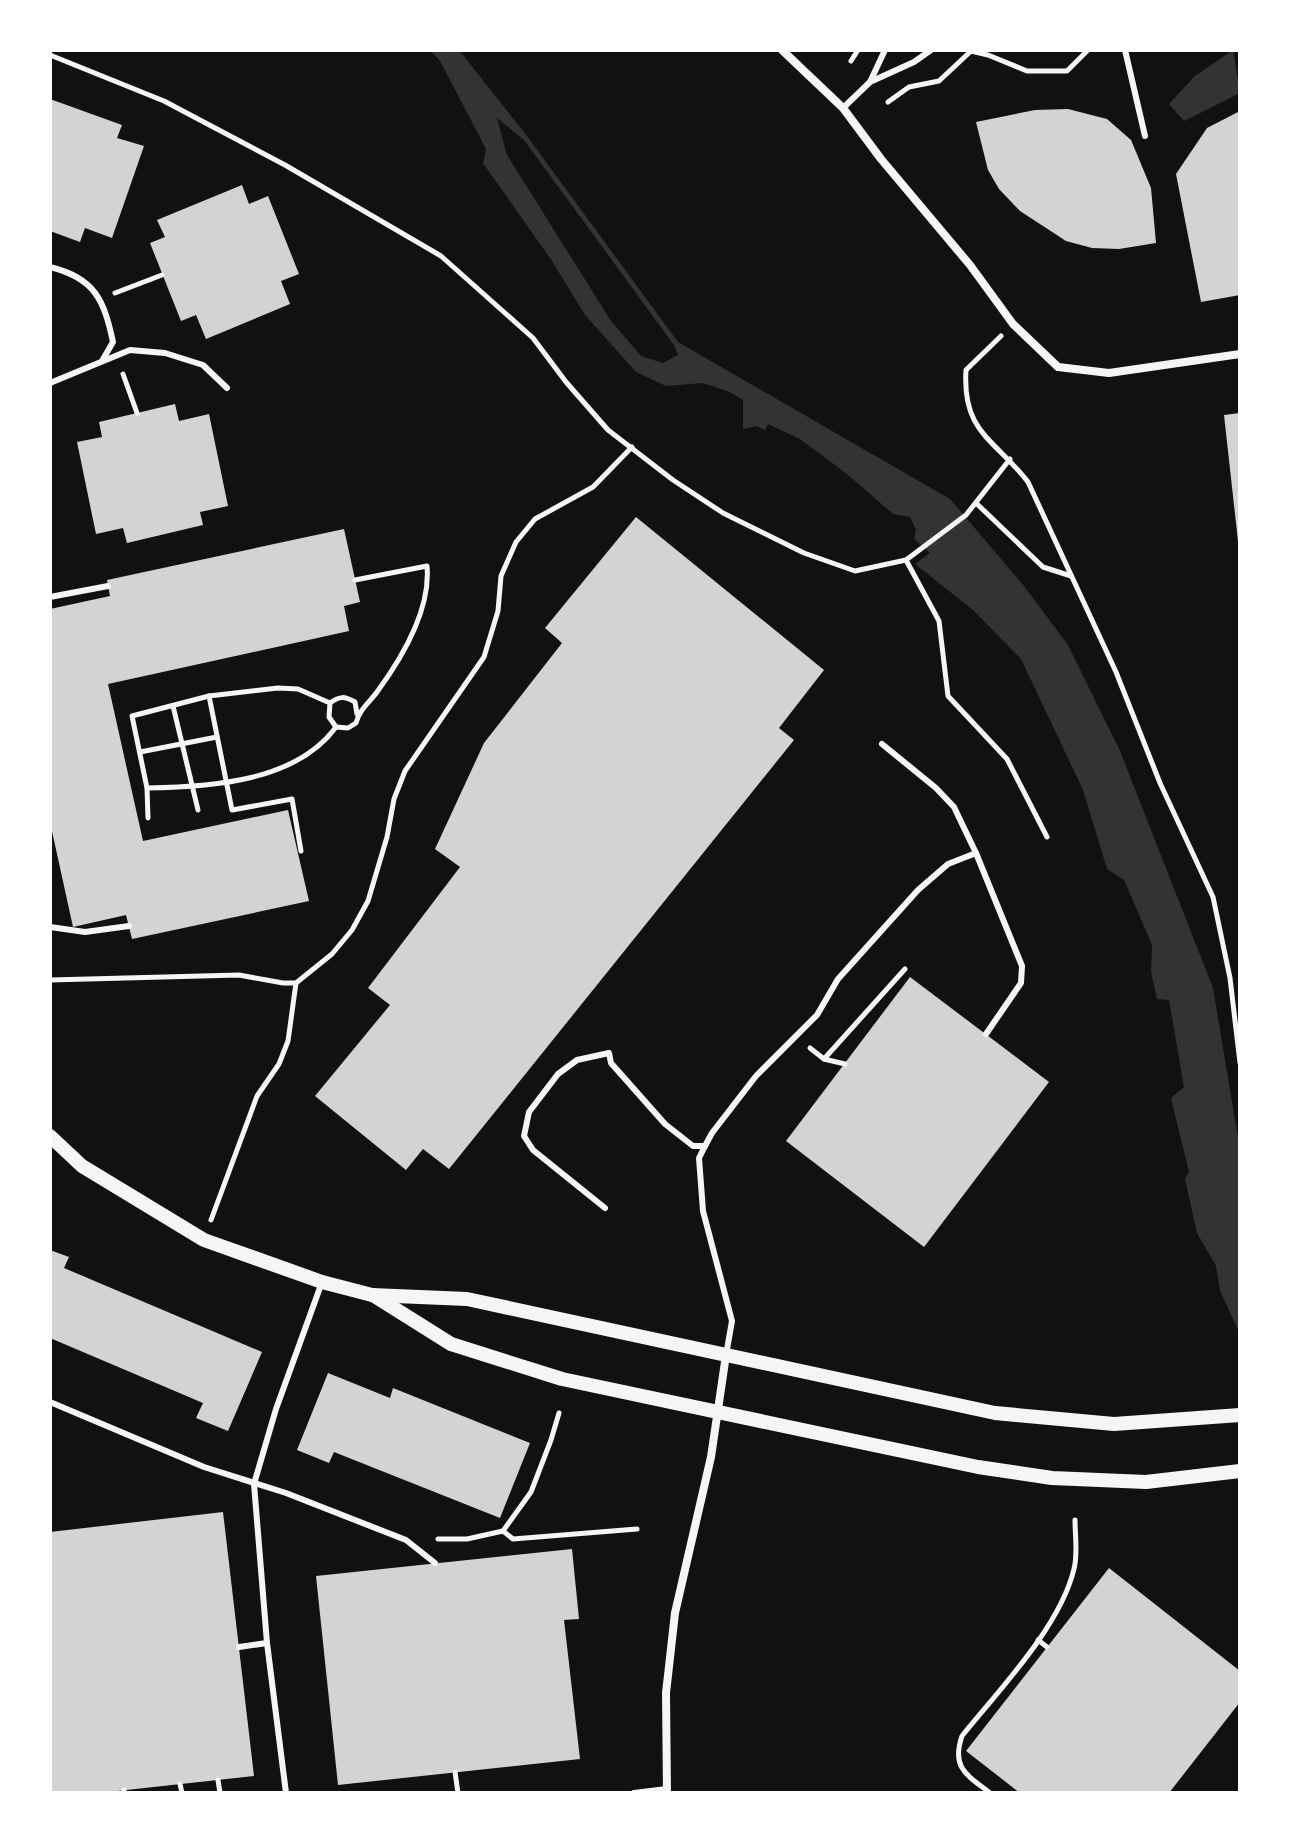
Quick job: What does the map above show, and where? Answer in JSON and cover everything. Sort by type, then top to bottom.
[{"type":"street","points":[[782,50],[843,108],[881,159],[970,265],[1013,324],[1058,367],[1109,373],[1240,354]]},
{"type":"street","points":[[50,1136],[82,1166],[204,1240],[322,1282],[372,1295],[467,1299],[995,1413],[1114,1424],[1240,1415]]},
{"type":"street","points":[[372,1295],[451,1344],[562,1379],[978,1467],[1052,1478],[1146,1482],[1240,1471]]},
{"type":"street","points":[[667,1791],[666,1693],[675,1613],[711,1457],[726,1355]]},
{"type":"lane","points":[[870,82],[885,50]]},
{"type":"lane","points":[[843,108],[870,82],[914,62],[931,50]]},
{"type":"lane","points":[[1125,50],[1145,136]]},
{"type":"lane","points":[[50,267],[85,281],[105,306],[113,342],[102,361]]},
{"type":"lane","points":[[50,383],[130,350],[165,353],[203,365],[227,388]]},
{"type":"lane","points":[[50,597],[108,586]]},
{"type":"lane","points":[[882,744],[936,788],[954,807],[1022,966],[1021,983],[986,1034]]},
{"type":"lane","points":[[726,1355],[732,1321],[703,1211],[699,1158],[712,1133],[756,1076],[817,1015],[838,979],[918,890],[948,864],[976,853]]},
{"type":"lane","points":[[50,927],[85,932],[129,926]]},
{"type":"lane","points":[[605,1208],[533,1150],[524,1136],[529,1112],[558,1074],[577,1060],[609,1053],[611,1063],[665,1124],[693,1146],[705,1146]]},
{"type":"lane","points":[[286,1793],[267,1643],[254,1484],[276,1409],[322,1282]]},
{"type":"lane","points":[[50,1402],[204,1467],[286,1493],[406,1540],[435,1563]]},
{"type":"lane","points":[[239,1647],[267,1643]]},
{"type":"lane","points":[[634,1793],[667,1791]]},
{"type":"path","points":[[851,61],[858,50]]},
{"type":"path","points":[[888,102],[909,87],[939,81],[971,51],[1027,71],[1067,71],[1088,50]]},
{"type":"path","points":[[50,55],[164,101],[312,180],[441,256],[533,338],[608,430],[673,480],[723,513],[804,553],[855,571],[906,560],[966,515],[1010,459]]},
{"type":"path","points":[[99,299],[162,275]]},
{"type":"path","points":[[1013,324],[966,370],[964,394],[973,421],[990,445],[1010,459],[1028,482],[1116,672],[1160,783],[1213,897],[1230,978],[1240,1063]]},
{"type":"path","points":[[117,355],[137,413]]},
{"type":"path","points":[[50,980],[239,975],[296,983],[332,954],[352,930],[368,901],[387,837],[394,799],[405,771],[484,657],[498,611],[501,576],[516,542],[535,519],[593,487],[632,447]]},
{"type":"path","points":[[976,502],[1043,567],[1072,577]]},
{"type":"path","points":[[906,560],[939,621],[948,696],[1007,759],[1047,837]]},
{"type":"path","points":[[336,727],[348,728],[356,723],[358,715],[376,694],[402,653],[420,613],[428,583],[427,566],[355,580]]},
{"type":"path","points":[[148,818],[147,788],[132,716],[209,696],[278,688],[298,689],[330,703]]},
{"type":"path","points":[[209,696],[232,810],[292,799],[301,851]]},
{"type":"path","points":[[330,703],[339,697],[347,697],[355,702],[358,715]]},
{"type":"path","points":[[330,703],[329,717],[336,727]]},
{"type":"path","points":[[172,706],[198,810]]},
{"type":"path","points":[[147,788],[192,787],[265,773],[312,753],[336,727]]},
{"type":"path","points":[[140,752],[218,737]]},
{"type":"path","points":[[824,1059],[905,969]]},
{"type":"path","points":[[204,1240],[252,1106],[279,1064],[288,1041],[296,983]]},
{"type":"path","points":[[796,1038],[824,1059],[845,1064]]},
{"type":"path","points":[[406,1540],[467,1539],[503,1531],[531,1492],[559,1413]]},
{"type":"path","points":[[990,1793],[958,1764],[958,1748],[962,1736],[1038,1640],[1066,1597],[1075,1566],[1075,1520]]},
{"type":"path","points":[[503,1531],[513,1539],[637,1529]]},
{"type":"path","points":[[1038,1640],[1047,1647]]},
{"type":"path","points":[[455,1772],[458,1793]]},
{"type":"path","points":[[218,1780],[220,1793]]},
{"type":"path","points":[[180,1784],[182,1793]]},
{"type":"shaded area","points":[[430,50],[457,50],[463,55],[527,136],[678,342],[950,499],[1024,586],[1068,645],[1120,751],[1213,988],[1240,1150],[1240,1334],[1220,1291],[1216,1266],[1197,1233],[1185,1179],[1189,1172],[1171,1098],[1184,1087],[1169,1000],[1157,999],[1151,972],[1152,945],[1124,880],[1107,869],[1083,790],[1021,659],[973,610],[915,564],[930,553],[914,539],[916,530],[910,517],[893,514],[800,439],[768,424],[765,430],[756,426],[743,429],[743,400],[730,392],[703,383],[666,386],[636,372],[585,315],[552,261],[483,163],[486,149],[440,61]],"holes":[[[497,118],[524,140],[674,345],[678,355],[663,363],[641,356],[611,321],[507,155]]]},
{"type":"shaded area","points":[[1233,50],[1240,93],[1184,121],[1169,104],[1195,76]]},
{"type":"building","points":[[50,99],[122,125],[117,138],[144,146],[112,238],[85,228],[80,242],[50,231]]},
{"type":"building","points":[[1068,109],[1107,119],[1131,140],[1151,188],[1156,243],[1119,249],[1092,248],[1066,241],[1020,211],[999,189],[988,170],[976,122],[1035,110]]},
{"type":"building","points":[[1240,111],[1240,295],[1201,302],[1176,174],[1207,128]]},
{"type":"building","points":[[242,185],[249,204],[268,196],[299,274],[281,281],[290,304],[206,339],[196,315],[181,321],[150,243],[165,237],[157,220]]},
{"type":"building","points":[[175,404],[179,421],[209,414],[228,506],[200,512],[203,525],[127,543],[123,528],[96,534],[77,442],[102,437],[99,422]]},
{"type":"building","points":[[1240,413],[1240,540],[1238,541],[1224,415]]},
{"type":"building","points":[[636,517],[824,670],[779,728],[794,740],[449,1169],[423,1149],[406,1170],[315,1096],[390,1005],[368,988],[460,867],[435,849],[484,743],[562,643],[545,628]]},
{"type":"building","points":[[344,529],[360,602],[344,606],[349,631],[108,684],[143,841],[288,810],[309,901],[132,939],[126,915],[73,927],[50,822],[50,609],[110,596],[107,580]]},
{"type":"building","points":[[910,977],[1049,1082],[924,1247],[786,1141]]},
{"type":"building","points":[[50,1250],[69,1257],[64,1268],[262,1352],[228,1431],[196,1418],[203,1403],[50,1338]]},
{"type":"building","points":[[328,1373],[390,1398],[393,1388],[530,1443],[500,1518],[334,1452],[329,1463],[297,1450]]},
{"type":"building","points":[[223,1512],[254,1776],[99,1793],[50,1793],[50,1532]]},
{"type":"building","points":[[572,1549],[579,1619],[564,1620],[580,1759],[338,1785],[316,1576]]},
{"type":"building","points":[[1109,1568],[1240,1671],[1240,1702],[1169,1793],[1020,1793],[966,1751]]}]
